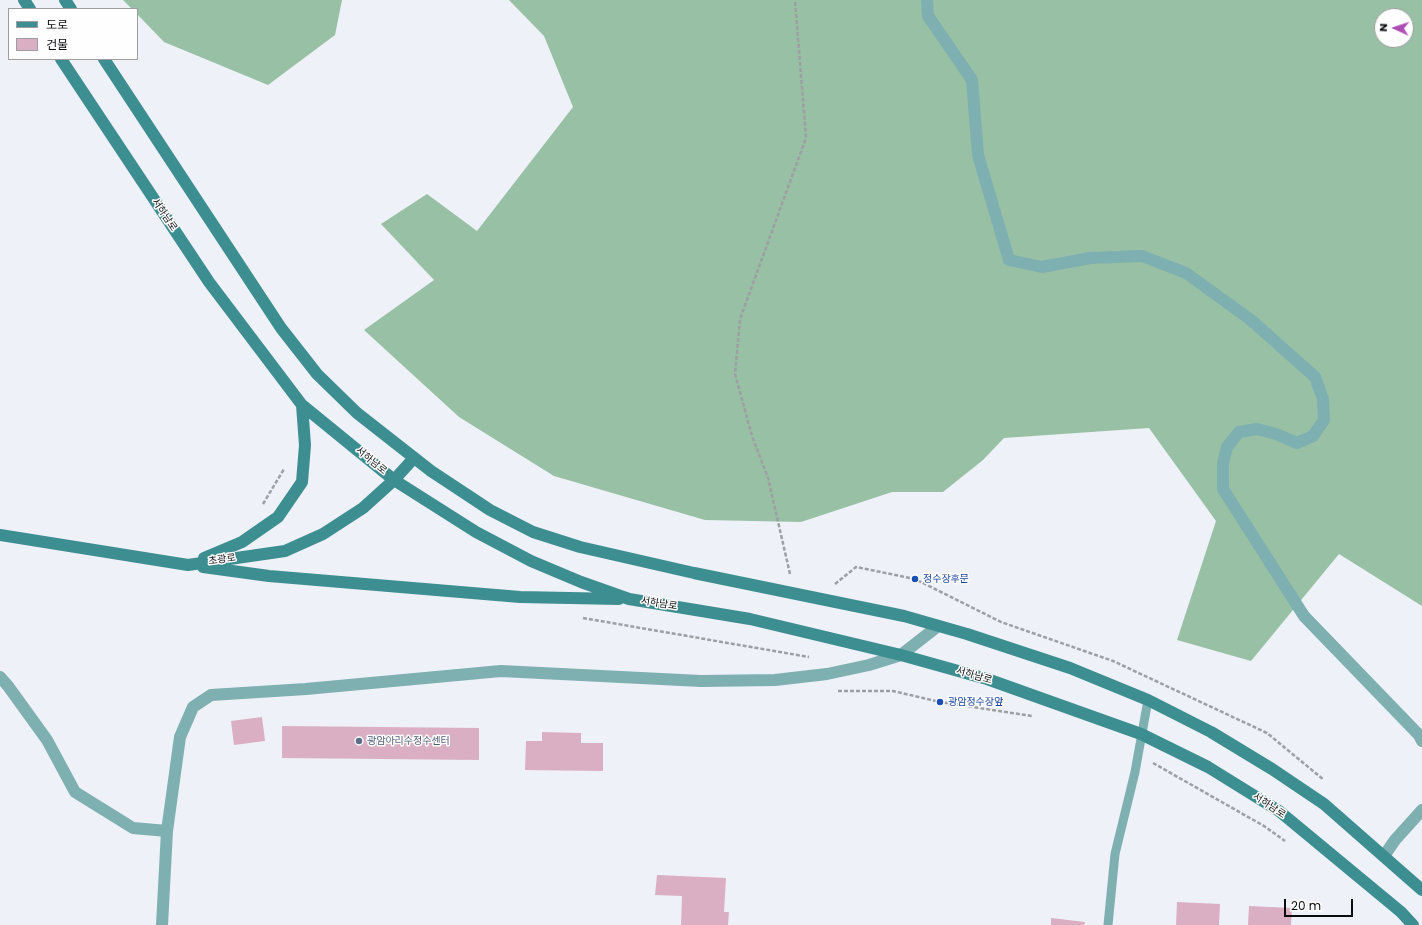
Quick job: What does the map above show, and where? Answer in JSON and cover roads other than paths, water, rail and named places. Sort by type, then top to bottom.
[{"type":"main road","name":"서하남로","points":[[62,60],[209,282],[302,405],[394,480],[476,532],[531,561],[581,582],[629,599],[750,619],[901,655],[987,679],[1141,734],[1208,767],[1279,811],[1401,912],[1413,925]]},
{"type":"main road","points":[[105,60],[285,334],[317,374],[351,408],[414,458],[490,510],[534,532],[580,547],[904,616],[1070,668],[1148,700],[1210,732],[1272,769],[1324,804],[1422,890]]},
{"type":"main road","points":[[188,565],[242,542],[278,517],[302,482],[305,445],[302,405]]},
{"type":"main road","name":"초광로","points":[[0,535],[188,565],[285,551],[323,534],[363,508],[394,480],[414,458]]},
{"type":"main road","points":[[188,565],[269,576],[520,597],[629,599]]},
{"type":"street","points":[[927,0],[928,16],[972,80],[978,155],[1009,260],[1042,267],[1090,258],[1142,256],[1186,273],[1251,320],[1315,377],[1323,400],[1324,420],[1313,436],[1297,443],[1276,434],[1257,430],[1239,432],[1227,447],[1223,464],[1223,489],[1304,616],[1422,741]]},
{"type":"street","points":[[162,925],[167,831],[180,737],[193,707],[211,695],[306,689],[501,671],[701,681],[775,680],[827,674],[869,665],[901,655],[938,626]]},
{"type":"street","points":[[0,677],[47,740],[75,792],[133,828],[167,831]]},
{"type":"street","points":[[1384,856],[1395,840],[1422,810]]},
{"type":"lane","points":[[1108,925],[1115,854],[1134,772],[1148,700]]},
{"type":"place","name":"정수장후문","points":[[915,579]]},
{"type":"place","name":"광암정수장앞","points":[[940,702]]},
{"type":"place","name":"광암아리수정수센터","points":[[359,741]]}]
